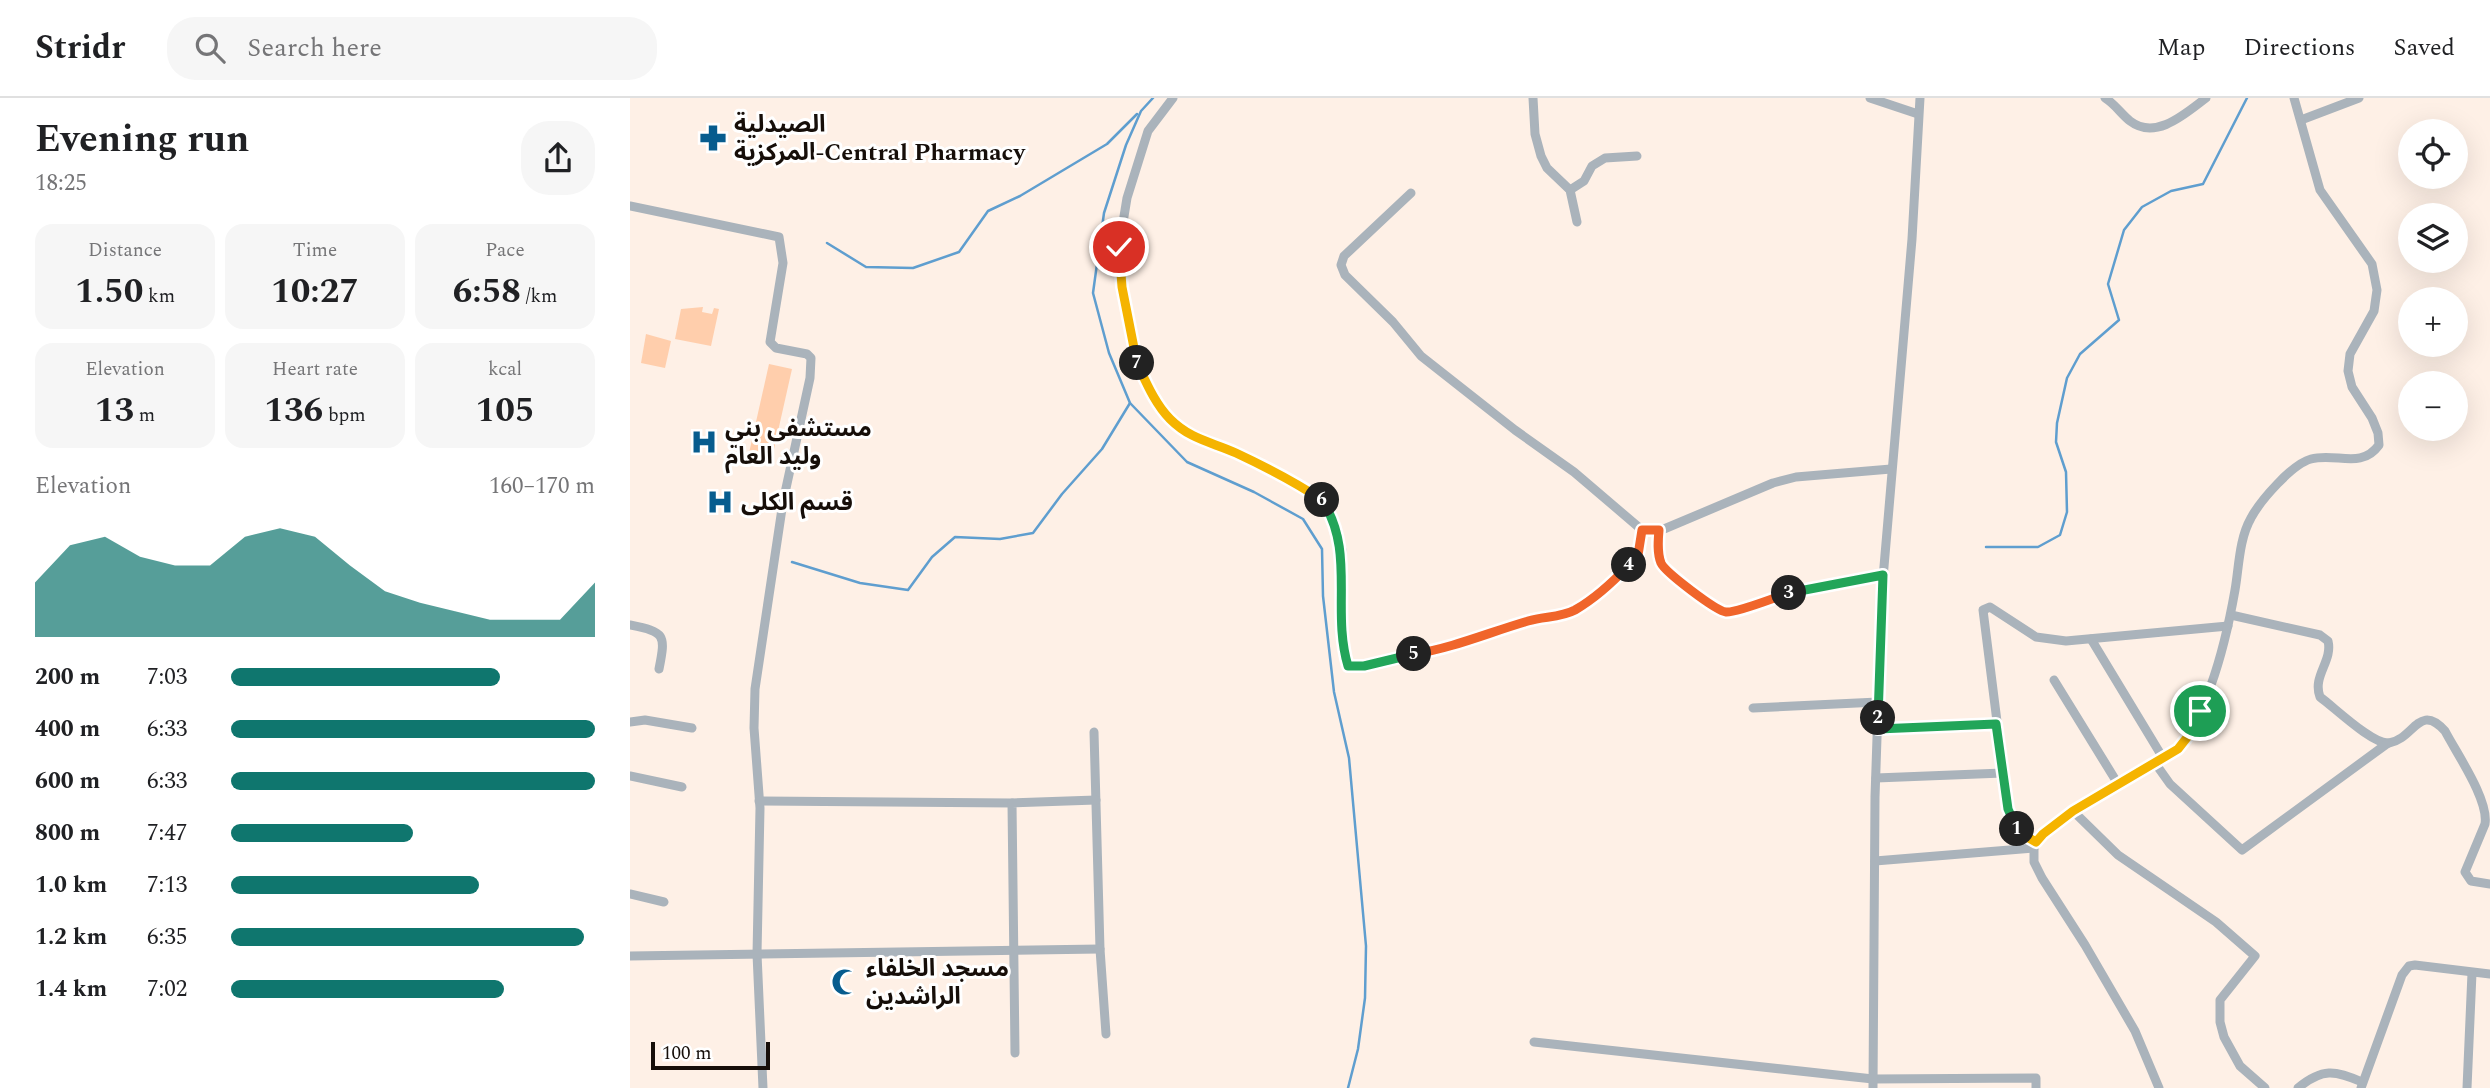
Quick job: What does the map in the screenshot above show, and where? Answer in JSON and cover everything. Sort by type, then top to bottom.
[{"type":"street","points":[[1173,98],[1148,131],[1127,198],[1119,247],[1122,287],[1135,359],[1151,394],[1169,418],[1186,432],[1205,443],[1233,452],[1298,485],[1322,501],[1330,514],[1342,550],[1340,608],[1348,666],[1364,666],[1437,650],[1532,620],[1558,616],[1574,610],[1609,586],[1638,555],[1642,530]]},
{"type":"street","points":[[1533,98],[1535,134],[1541,156],[1547,168],[1570,190],[1577,222]]},
{"type":"street","points":[[1870,98],[1918,114]]},
{"type":"street","points":[[1873,1084],[1876,778],[1883,575],[1912,239],[1920,98]]},
{"type":"street","points":[[2105,98],[2139,127],[2157,127],[2174,121],[2206,98]]},
{"type":"street","points":[[2159,1088],[2135,1031],[2085,944],[2042,878],[2034,862],[2035,845],[2043,834],[2073,811],[2178,749],[2194,723],[2216,666],[2231,615],[2244,534],[2251,517],[2280,482],[2308,460],[2322,457],[2365,459],[2373,454],[2379,445],[2372,418],[2352,387],[2348,370],[2350,354],[2374,311],[2376,290],[2372,264],[2320,190],[2294,98]]},
{"type":"street","points":[[2301,120],[2338,108],[2358,98]]},
{"type":"street","points":[[1570,190],[1584,181],[1592,166],[1605,158],[1637,156]]},
{"type":"street","points":[[1411,194],[1344,256],[1341,265],[1345,275],[1394,322],[1421,356],[1515,430],[1574,472],[1642,530],[1659,530],[1773,483],[1796,477],[1891,469]]},
{"type":"street","points":[[630,206],[779,237],[783,263],[770,342],[776,348],[807,354],[811,358],[810,378],[772,569],[755,689],[754,728],[759,801],[757,954],[763,1088]]},
{"type":"street","points":[[1659,530],[1661,563],[1672,577],[1717,610],[1728,613],[1803,589],[1883,575]]},
{"type":"street","points":[[2035,845],[2014,825],[2008,809],[1983,610],[1990,607],[2036,637],[2066,641],[2228,626]]},
{"type":"street","points":[[2231,615],[2320,635],[2328,640],[2328,658],[2318,681],[2320,697],[2373,738],[2388,743]]},
{"type":"street","points":[[630,625],[654,630],[662,637],[664,645],[659,669]]},
{"type":"street","points":[[2091,639],[2170,784],[2242,850],[2388,743],[2423,720],[2431,719],[2445,731],[2478,794],[2486,817],[2465,872],[2471,881],[2490,884]]},
{"type":"street","points":[[2054,680],[2118,784]]},
{"type":"street","points":[[1753,708],[1878,702]]},
{"type":"street","points":[[630,722],[645,720],[692,728]]},
{"type":"street","points":[[1878,729],[1996,724]]},
{"type":"street","points":[[1094,732],[1100,949],[1106,1034]]},
{"type":"street","points":[[1876,778],[2003,773]]},
{"type":"street","points":[[630,776],[682,787]]},
{"type":"street","points":[[759,801],[1012,803],[1096,800]]},
{"type":"street","points":[[1012,803],[1014,1053]]},
{"type":"street","points":[[2073,811],[2118,855],[2216,922],[2255,956],[2220,1000],[2220,1022],[2224,1037],[2240,1066],[2265,1088]]},
{"type":"street","points":[[1875,861],[2035,845]]},
{"type":"street","points":[[630,894],[664,902]]},
{"type":"street","points":[[630,956],[1100,949]]},
{"type":"street","points":[[2298,1088],[2320,1074],[2334,1072],[2361,1085],[2405,970],[2416,965],[2490,974]]},
{"type":"street","points":[[2467,1088],[2472,973]]},
{"type":"street","points":[[1534,1042],[1873,1084],[2036,1078],[2036,1088]]},
{"type":"shaded area","points":[[703,307],[702,312],[712,314],[714,308],[719,309],[711,346],[675,339],[681,309]]},
{"type":"shaded area","points":[[646,334],[671,341],[665,368],[641,363]]},
{"type":"shaded area","points":[[769,364],[792,369],[772,458],[749,453]]},
{"type":"waterway","points":[[1153,98],[1141,111],[1126,145],[1104,213],[1093,293],[1109,353],[1130,403],[1187,462],[1254,492],[1303,519],[1322,549],[1323,596],[1334,692],[1349,758],[1366,946],[1365,998],[1358,1049],[1348,1088]]},
{"type":"waterway","points":[[1986,547],[2038,547],[2060,535],[2067,512],[2066,472],[2056,442],[2057,423],[2067,378],[2080,354],[2119,320],[2108,284],[2124,230],[2142,207],[2171,191],[2203,184],[2247,98]]},
{"type":"waterway","points":[[827,243],[866,267],[913,268],[959,252],[988,211],[1020,196],[1107,144],[1137,114]]},
{"type":"waterway","points":[[792,562],[860,583],[908,590],[932,557],[955,537],[1000,539],[1033,533],[1062,494],[1102,449],[1130,403]]},
{"type":"place","name":"الصيدلية المركزية-Central Pharmacy","points":[[713,138]]},
{"type":"place","name":"مستشفى بني وليد العام","points":[[704,442]]},
{"type":"place","name":"قسم الكلى","points":[[720,502]]},
{"type":"place","name":"مسجد الخلفاء الراشدين","points":[[845,982]]},
{"type":"route","points":[[1119,247],[1122,287],[1135,359],[1151,394],[1169,418],[1205,443],[1233,452],[1298,485],[1322,501],[1330,514],[1342,550],[1340,608],[1348,666],[1364,666],[1437,650],[1532,620],[1558,616],[1574,610],[1609,586],[1638,555],[1642,530],[1659,530],[1661,563],[1672,577],[1717,610],[1728,613],[1803,589],[1883,575],[1878,729],[1996,724],[2008,809],[2014,825],[2022,834],[2036,842],[2073,811],[2178,749],[2189,735],[2200,711]]}]
